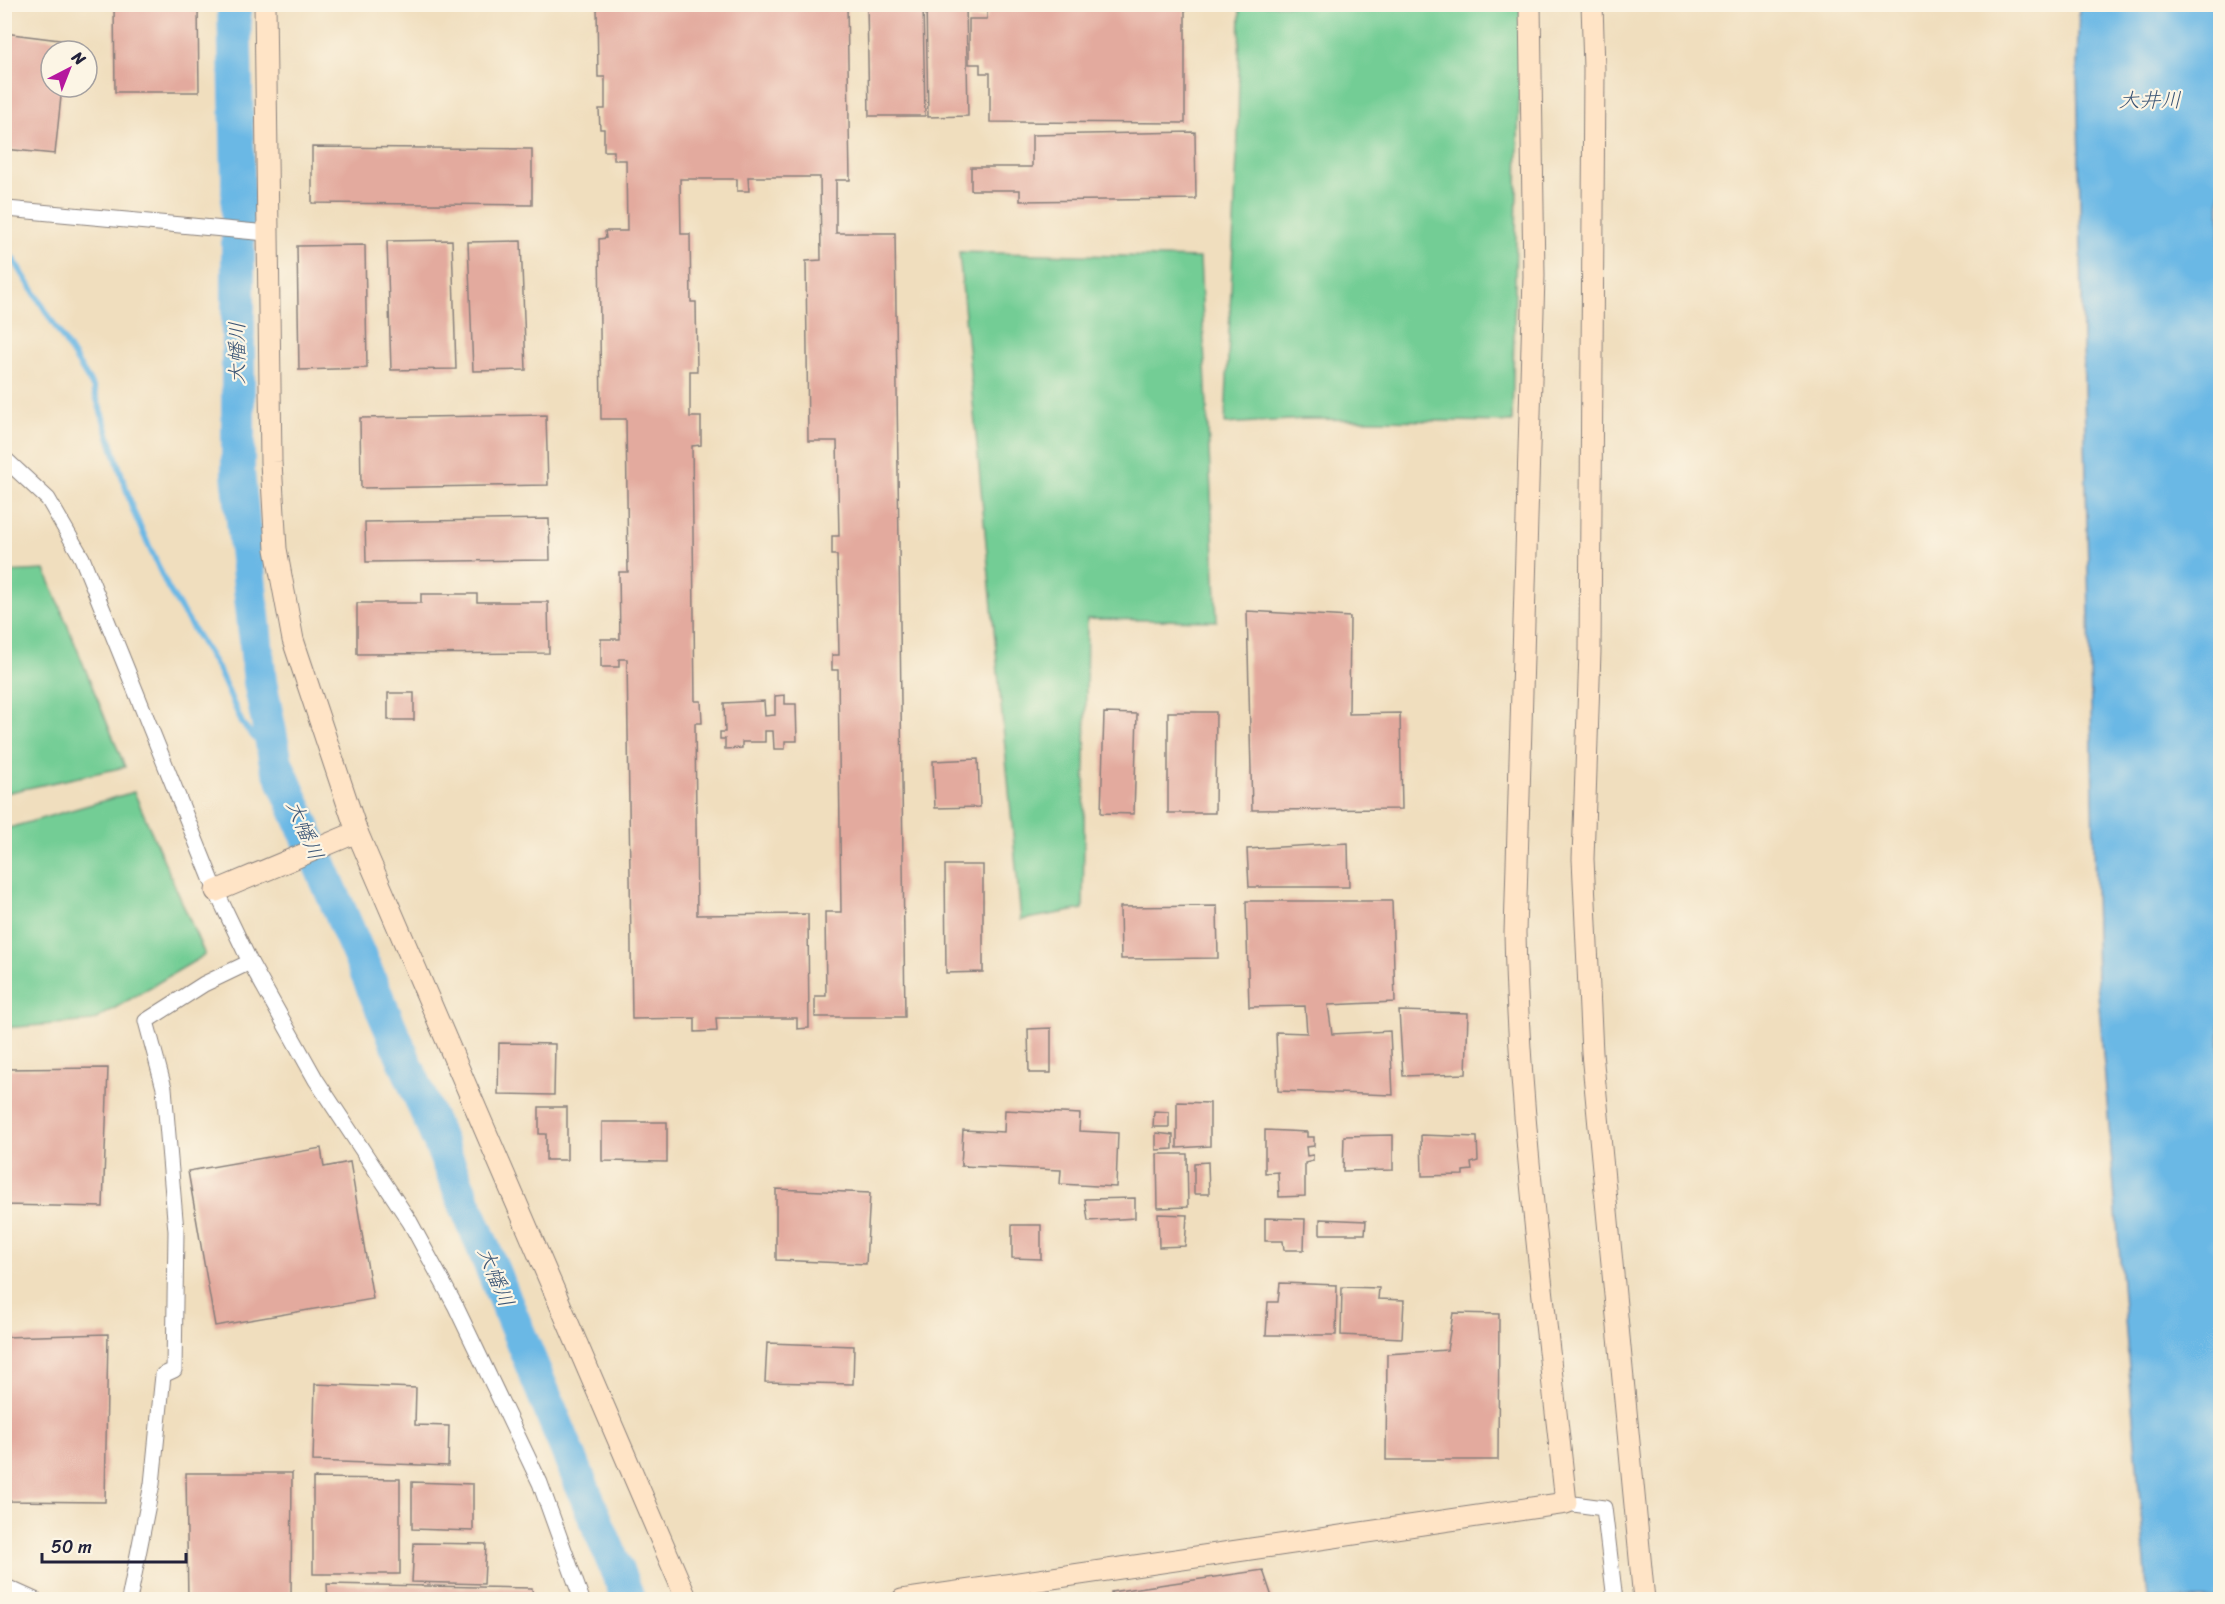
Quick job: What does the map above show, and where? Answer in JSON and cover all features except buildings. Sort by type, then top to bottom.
[{"type":"street","points":[[265,4],[271,462],[276,549],[293,640],[357,832],[687,1599]]},
{"type":"street","points":[[1530,4],[1534,276],[1515,933],[1516,997],[1521,1078],[1566,1503]]},
{"type":"street","points":[[1592,4],[1594,69],[1590,651],[1583,859],[1592,1053],[1644,1599]]},
{"type":"street","points":[[4,207],[267,233]]},
{"type":"street","points":[[4,458],[48,499],[82,558],[216,891],[250,962],[316,1080],[410,1222],[456,1307],[540,1483],[582,1599]]},
{"type":"street","points":[[216,891],[357,832]]},
{"type":"street","points":[[129,1599],[152,1484],[163,1375],[174,1370],[176,1231],[164,1088],[146,1021],[204,984],[250,962]]},
{"type":"street","points":[[902,1599],[1566,1503],[1604,1508],[1615,1599]]},
{"type":"street","points":[[4,1587],[35,1599]]},
{"type":"green space","points":[[1240,5],[1521,5],[1512,422],[1306,419],[1225,424],[1238,134]]},
{"type":"green space","points":[[959,252],[1200,258],[1217,621],[1087,619],[1083,909],[1021,920]]},
{"type":"green space","points":[[45,570],[125,767],[5,793],[5,572]]},
{"type":"green space","points":[[134,792],[205,955],[93,1021],[5,1028],[5,829]]},
{"type":"water","name":"大井川","points":[[2079,5],[2220,5],[2220,1599],[2148,1599],[2097,981],[2077,68]]},
{"type":"waterway","name":"大幡川","points":[[234,4],[238,177],[238,473],[260,682],[276,763],[440,1143],[629,1600]]},
{"type":"waterway","points":[[4,247],[93,387],[134,513],[168,588],[219,671],[242,723],[276,763]]}]
